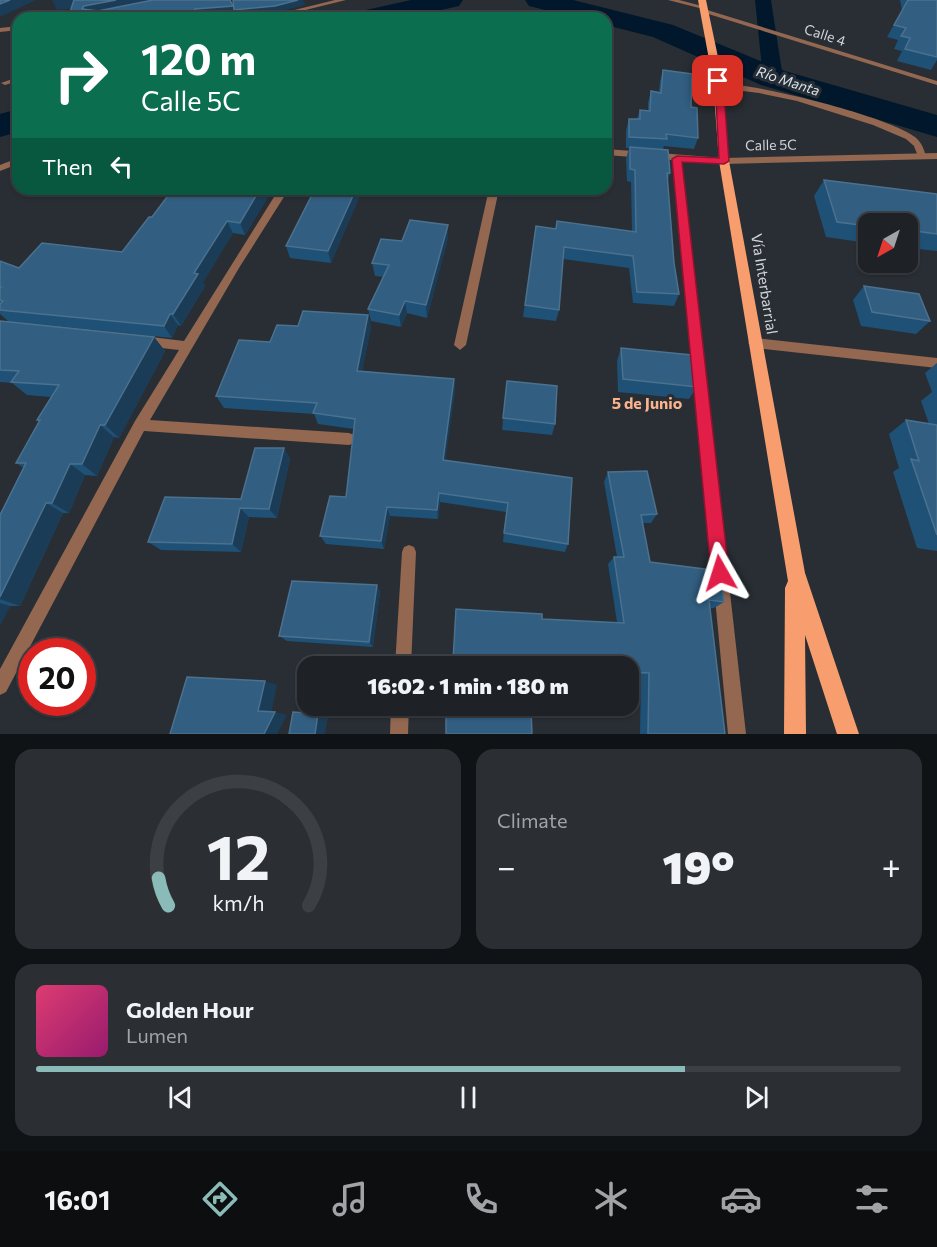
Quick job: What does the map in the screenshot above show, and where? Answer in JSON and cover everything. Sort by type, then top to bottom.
[{"type":"main road","name":"Vía Interbarrial","points":[[704,9],[719,84],[724,161],[795,573],[848,734]]},
{"type":"main road","name":"Vía Interbarrial","points":[[795,573],[795,734]]},
{"type":"street","points":[[291,12],[343,0]]},
{"type":"street","name":"Calle 4","points":[[671,0],[937,83]]},
{"type":"street","points":[[719,84],[787,95],[843,111],[901,134],[917,143],[922,157]]},
{"type":"street","name":"Calle 5C","points":[[612,154],[724,161],[937,156]]},
{"type":"street","points":[[677,159],[736,734]]},
{"type":"street","points":[[0,686],[140,425],[186,346],[280,195]]},
{"type":"street","points":[[459,345],[493,195]]},
{"type":"street","points":[[128,340],[186,346]]},
{"type":"street","points":[[754,343],[937,363]]},
{"type":"street","points":[[140,425],[349,439]]},
{"type":"street","points":[[404,656],[409,552]]},
{"type":"street","points":[[399,734],[400,716]]},
{"type":"building","points":[[74,0],[116,0],[84,6],[82,9],[98,11],[153,0],[230,0],[233,6],[195,9],[196,12],[70,12]]},
{"type":"building","points":[[233,0],[298,0],[275,6],[234,10]]},
{"type":"building","points":[[908,0],[937,0],[937,57],[905,49],[910,38],[901,36],[906,28],[894,25]]},
{"type":"building","points":[[663,70],[692,74],[691,107],[697,108],[698,138],[666,134],[667,139],[629,137],[629,119],[640,119],[640,110],[650,111],[651,91],[661,93]]},
{"type":"building","points":[[630,147],[668,150],[670,173],[667,173],[674,263],[679,294],[637,292],[633,256],[564,247],[559,310],[525,305],[536,226],[556,229],[557,221],[636,232],[635,170],[630,169]]},
{"type":"building","points":[[824,180],[937,194],[937,234],[918,231],[918,213],[858,213],[858,225],[837,222]]},
{"type":"building","points":[[168,195],[256,195],[240,223],[227,221],[194,273],[198,274],[164,326],[0,310],[0,304],[3,301],[0,300],[0,261],[19,268],[42,243],[122,252],[149,217],[152,217]]},
{"type":"building","points":[[312,195],[353,195],[328,251],[286,246]]},
{"type":"building","points":[[410,220],[448,225],[426,305],[405,301],[399,315],[368,309],[389,265],[372,263],[381,239],[402,241]]},
{"type":"building","points":[[864,286],[919,294],[930,321],[872,312]]},
{"type":"building","points":[[303,311],[368,315],[357,371],[454,379],[443,460],[572,478],[568,544],[504,533],[508,503],[439,493],[437,510],[387,507],[381,541],[320,536],[330,496],[346,497],[355,419],[313,413],[317,403],[216,396],[239,340],[270,342],[277,325],[298,326]]},
{"type":"building","points":[[0,321],[154,337],[105,425],[100,425],[82,464],[70,464],[52,503],[46,503],[0,597],[0,515],[26,463],[16,463],[40,420],[37,420],[59,385],[11,382],[19,371],[0,370]]},
{"type":"building","points":[[621,348],[692,355],[697,387],[623,379]]},
{"type":"building","points":[[507,381],[557,386],[555,424],[503,418]]},
{"type":"building","points":[[906,420],[937,425],[937,535],[911,459],[919,461]]},
{"type":"building","points":[[255,448],[284,448],[269,509],[240,508],[232,544],[148,542],[165,497],[241,499]]},
{"type":"building","points":[[647,471],[657,514],[641,515],[650,562],[720,571],[724,602],[709,600],[725,734],[648,734],[649,673],[639,673],[639,656],[453,656],[456,609],[542,614],[542,619],[624,623],[614,557],[624,557],[608,472]]},
{"type":"building","points":[[292,581],[377,585],[369,642],[279,636]]},
{"type":"building","points":[[187,677],[265,681],[258,711],[275,712],[264,734],[170,734]]},
{"type":"building","points":[[293,712],[297,712],[297,716],[318,716],[315,734],[289,734]]},
{"type":"building","points":[[446,716],[531,716],[532,734],[446,734]]},
{"type":"waterway","name":"Río Manta","points":[[394,12],[449,0]]},
{"type":"waterway","name":"Río Manta","points":[[539,0],[587,12]]},
{"type":"waterway","points":[[763,0],[773,78]]},
{"type":"waterway","name":"Río Manta","points":[[612,18],[663,31],[773,78],[937,126]]},
{"type":"waterway","name":"Río Manta","points":[[0,126],[12,122]]},
{"type":"district","name":"5 de Junio","points":[[647,403]]},
{"type":"route","points":[[718,81],[724,161],[677,159],[720,573]]}]
